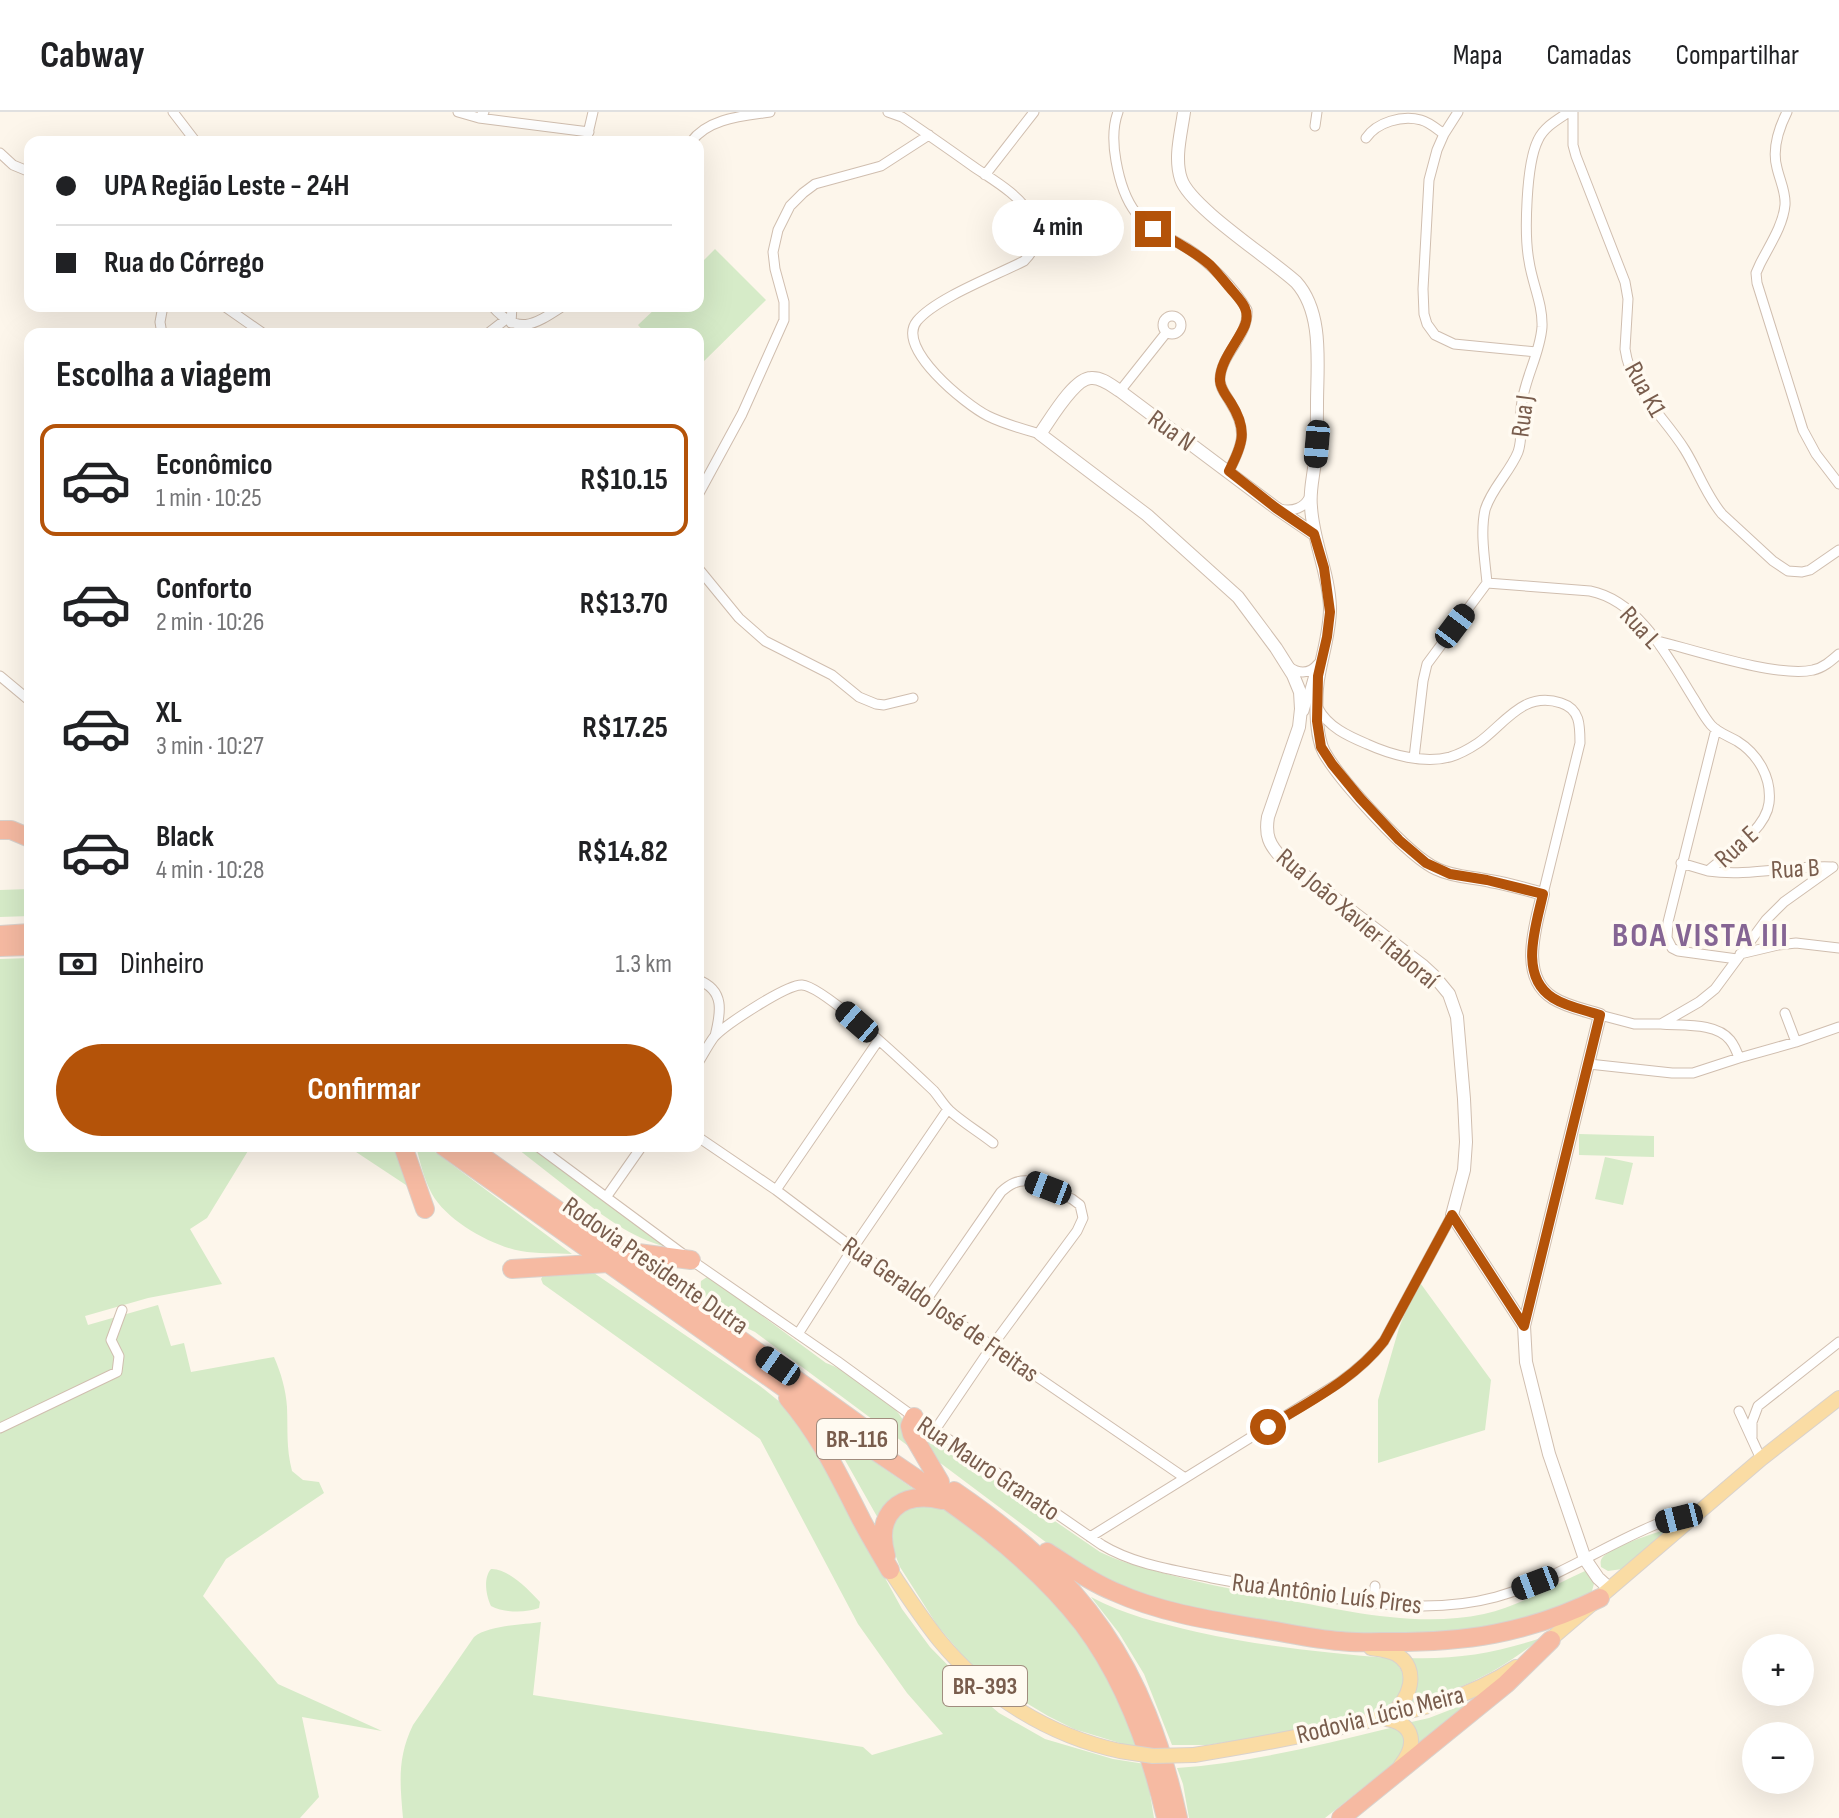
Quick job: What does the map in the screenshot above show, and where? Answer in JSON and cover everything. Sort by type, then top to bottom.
[{"type":"highway","points":[[0,830],[11,830],[24,835]]},
{"type":"highway","points":[[0,935],[24,933]]},
{"type":"highway","points":[[0,947],[24,946]]},
{"type":"highway","points":[[405,1152],[425,1209]]},
{"type":"highway","name":"Rodovia Presidente Dutra","points":[[452,1152],[610,1256],[994,1519],[1055,1572],[1109,1638],[1125,1665],[1150,1718],[1169,1774],[1178,1818]]},
{"type":"highway","name":"Rodovia Presidente Dutra","points":[[477,1152],[774,1380],[949,1502],[1029,1565],[1061,1598],[1113,1669],[1136,1719],[1155,1772],[1166,1818]]},
{"type":"highway","points":[[512,1269],[610,1256],[691,1260]]},
{"type":"highway","name":"BR-393","points":[[774,1380],[799,1410],[828,1454],[890,1570]]},
{"type":"highway","points":[[914,1417],[910,1426],[912,1434],[940,1482]]},
{"type":"highway","name":"BR-393","points":[[890,1570],[883,1529],[895,1507],[917,1498],[949,1502]]},
{"type":"highway","points":[[994,1519],[1090,1580],[1137,1601],[1222,1622],[1341,1642],[1427,1643],[1478,1638],[1548,1620],[1605,1593]]},
{"type":"highway","points":[[1341,1818],[1452,1730],[1551,1640]]},
{"type":"main road","name":"Rodovia Lúcio Meira","points":[[890,1570],[940,1642],[989,1689],[1044,1724],[1079,1739],[1120,1751],[1153,1756],[1194,1755],[1262,1743],[1440,1703],[1475,1690],[1513,1668],[1551,1640],[1761,1459],[1839,1398]]},
{"type":"main road","points":[[1341,1642],[1395,1653],[1405,1663],[1410,1677],[1407,1696],[1399,1708],[1383,1718]]},
{"type":"main road","points":[[1383,1718],[1403,1724],[1411,1737],[1408,1755],[1392,1776]]},
{"type":"street","points":[[173,112],[191,136]]},
{"type":"street","points":[[458,112],[582,136]]},
{"type":"street","points":[[587,136],[593,112]]},
{"type":"street","points":[[695,136],[707,127],[770,112]]},
{"type":"street","points":[[888,112],[902,117],[1011,193],[1026,207],[1035,228],[1037,246],[1024,261],[934,307],[915,323],[913,341],[926,363],[966,402],[989,416],[1040,434],[1147,515],[1238,597],[1314,705],[1334,727],[1374,747],[1414,758],[1442,758],[1470,749],[1515,710],[1530,702],[1548,700],[1571,707],[1579,719],[1580,743],[1532,950],[1536,977],[1551,997],[1600,1015],[1634,1024],[1707,1028],[1718,1032],[1730,1040],[1739,1058]]},
{"type":"street","points":[[985,175],[1034,112]]},
{"type":"street","points":[[1118,112],[1113,145],[1131,205],[1153,229],[1211,266],[1247,310],[1245,326],[1220,376],[1222,390],[1242,429],[1240,450],[1229,471]]},
{"type":"street","points":[[1184,112],[1178,158],[1184,186],[1208,211],[1296,282],[1311,307],[1316,340],[1317,444],[1310,496],[1314,534],[1329,600],[1329,623],[1314,705],[1299,726]]},
{"type":"street","points":[[1315,126],[1317,112]]},
{"type":"street","points":[[1458,112],[1444,134],[1427,191],[1423,289],[1427,324],[1435,335],[1454,344],[1536,352]]},
{"type":"street","name":"Rua J","points":[[1487,583],[1486,509],[1519,448],[1523,395],[1541,334],[1542,315],[1527,247],[1531,168],[1538,139],[1554,121],[1571,112]]},
{"type":"street","name":"Rua K1","points":[[1571,112],[1576,156],[1627,290],[1627,358],[1644,397],[1682,446],[1722,514],[1781,568],[1795,572],[1810,570],[1839,550]]},
{"type":"street","points":[[1787,112],[1775,154],[1785,194],[1784,210],[1756,273],[1757,283],[1803,430],[1816,454],[1839,484]]},
{"type":"street","points":[[1366,138],[1380,125],[1404,119],[1421,120],[1444,134]]},
{"type":"street","points":[[704,484],[742,414],[784,320],[784,302],[773,252],[778,230],[790,206],[815,184],[881,166],[929,135]]},
{"type":"street","points":[[0,153],[13,165],[24,170]]},
{"type":"street","points":[[233,312],[255,328]]},
{"type":"street","points":[[498,312],[508,321],[522,325],[533,323],[552,312]]},
{"type":"street","points":[[497,328],[508,321],[510,312]]},
{"type":"street","points":[[1120,391],[1166,333]]},
{"type":"street","name":"Rua N","points":[[1040,434],[1073,389],[1085,379],[1097,378],[1120,391],[1314,534]]},
{"type":"street","points":[[1276,508],[1288,511],[1298,509],[1310,496]]},
{"type":"street","points":[[704,575],[739,618],[765,641],[832,675],[859,697],[884,705],[913,698]]},
{"type":"street","points":[[1414,758],[1427,664],[1487,583]]},
{"type":"street","name":"Rua L","points":[[1487,583],[1576,589],[1601,593],[1619,602],[1658,641],[1713,727]]},
{"type":"street","points":[[1658,641],[1736,661],[1799,672],[1819,669],[1839,654]]},
{"type":"street","points":[[1289,668],[1304,672],[1314,669],[1324,650]]},
{"type":"street","points":[[1318,664],[1314,705],[1325,754],[1360,798],[1407,847],[1426,863],[1450,874],[1543,894]]},
{"type":"street","points":[[1289,668],[1300,692],[1299,726]]},
{"type":"street","points":[[0,676],[24,696]]},
{"type":"street","points":[[1299,726],[1319,734]]},
{"type":"street","name":"Rua João Xavier Itaboraí","points":[[1299,726],[1268,817],[1266,834],[1270,846],[1290,865],[1422,965],[1449,994],[1455,1008],[1466,1142],[1464,1170],[1452,1215]]},
{"type":"street","points":[[1319,734],[1324,728],[1334,727]]},
{"type":"street","points":[[1713,727],[1666,932],[1668,943],[1687,954],[1738,957],[1790,943],[1839,948]]},
{"type":"street","name":"Rua E","points":[[1681,863],[1708,871],[1759,826],[1769,805],[1768,782],[1759,762],[1746,747],[1713,727]]},
{"type":"street","points":[[1798,867],[1814,869],[1814,880]]},
{"type":"street","name":"Rua B","points":[[1708,871],[1734,873],[1836,867]]},
{"type":"street","name":"Rua B","points":[[1661,1024],[1707,996],[1759,927],[1784,902],[1836,867]]},
{"type":"street","points":[[704,983],[711,986],[719,1000],[715,1036]]},
{"type":"street","points":[[704,1053],[715,1036],[776,994],[790,987],[811,987],[836,1003],[931,1088],[948,1109],[993,1143]]},
{"type":"street","points":[[1785,1013],[1796,1042]]},
{"type":"street","points":[[1600,1015],[1524,1326],[1526,1362],[1549,1454],[1585,1559],[1605,1593]]},
{"type":"street","points":[[1589,1064],[1693,1073],[1839,1027]]},
{"type":"street","points":[[776,1190],[878,1041]]},
{"type":"street","points":[[798,1334],[948,1109]]},
{"type":"street","name":"Rua Geraldo José de Freitas","points":[[704,1141],[992,1346],[1185,1478]]},
{"type":"street","name":"Rua Mauro Granato","points":[[545,1152],[691,1260],[1090,1537]]},
{"type":"street","points":[[607,1196],[638,1152]]},
{"type":"street","points":[[927,1299],[1001,1192],[1014,1182],[1029,1181],[1080,1205],[1083,1218],[1077,1231],[935,1430]]},
{"type":"street","points":[[1090,1537],[1337,1384],[1372,1357],[1384,1341],[1452,1215],[1524,1326]]},
{"type":"street","points":[[0,1428],[117,1372],[119,1356],[111,1340],[122,1310]]},
{"type":"street","points":[[1752,1437],[1752,1422],[1758,1406],[1839,1342]]},
{"type":"street","points":[[1739,1411],[1761,1459]]},
{"type":"street","name":"Rua Antônio Luís Pires","points":[[1090,1537],[1113,1552],[1164,1568],[1259,1587],[1374,1604],[1439,1606],[1513,1592],[1660,1523],[1699,1513]]},
{"type":"street","points":[[1374,1604],[1375,1586]]},
{"type":"green space","points":[[715,249],[766,300],[704,361],[704,328],[641,328],[638,325],[652,312],[704,312],[704,260]]},
{"type":"green space","points":[[24,889],[24,916],[0,917],[0,890]]},
{"type":"green space","points":[[24,958],[24,1152],[247,1152],[207,1218],[190,1229],[222,1284],[148,1298],[85,1316],[88,1325],[158,1305],[171,1346],[184,1343],[191,1372],[274,1357],[286,1394],[292,1471],[303,1480],[319,1482],[324,1493],[226,1559],[203,1596],[278,1684],[382,1731],[302,1717],[319,1797],[300,1818],[0,1818],[0,959]]},
{"type":"green space","points":[[1579,1134],[1654,1136],[1654,1157],[1579,1155]]},
{"type":"green space","points":[[356,1152],[396,1152],[409,1187]]},
{"type":"green space","points":[[418,1152],[435,1152],[572,1254],[521,1251],[484,1238],[448,1214],[432,1194]]},
{"type":"green space","points":[[522,1152],[536,1152],[667,1247],[641,1238],[596,1210]]},
{"type":"green space","points":[[1605,1157],[1633,1163],[1623,1205],[1595,1199]]},
{"type":"green space","points":[[591,1271],[760,1386],[796,1415],[902,1609],[930,1647],[999,1713],[1045,1739],[1113,1759],[1145,1764],[1154,1818],[403,1818],[402,1760],[413,1725],[474,1637],[506,1626],[541,1622],[533,1695],[863,1747],[872,1755],[943,1734],[907,1693],[858,1624],[760,1439],[543,1284],[541,1279],[544,1274]]},
{"type":"green space","points":[[707,1277],[826,1363],[855,1378],[885,1400],[902,1419],[919,1454],[755,1332],[720,1312],[701,1289],[701,1281]]},
{"type":"green space","points":[[1418,1280],[1491,1380],[1485,1430],[1378,1463],[1378,1400],[1399,1328]]},
{"type":"green space","points":[[919,1428],[1100,1552],[1211,1585],[1350,1612],[1431,1619],[1458,1618],[1498,1610],[1585,1571],[1595,1580],[1592,1591],[1573,1603],[1506,1629],[1362,1636],[1247,1621],[1132,1594],[1059,1552],[939,1462],[932,1455]]},
{"type":"green space","points":[[828,1430],[918,1492],[879,1520]]},
{"type":"green space","points":[[928,1499],[994,1546],[1056,1605],[1105,1674],[1123,1710],[1136,1748],[1074,1729],[1005,1690],[969,1663],[937,1625],[900,1567],[889,1539],[892,1517]]},
{"type":"green space","points":[[1671,1528],[1622,1569],[1608,1571],[1601,1567],[1601,1560],[1612,1550]]},
{"type":"green space","points":[[491,1569],[504,1572],[518,1581],[540,1602],[539,1608],[515,1612],[491,1606],[486,1587]]},
{"type":"green space","points":[[1091,1597],[1142,1618],[1221,1637],[1388,1658],[1401,1670],[1402,1697],[1383,1711],[1259,1737],[1207,1745],[1172,1745],[1144,1674],[1119,1633]]},
{"type":"green space","points":[[1541,1638],[1478,1679],[1407,1705],[1406,1658],[1475,1654]]},
{"type":"green space","points":[[1473,1701],[1429,1736],[1410,1759],[1407,1723]]},
{"type":"green space","points":[[1390,1728],[1398,1729],[1407,1740],[1404,1755],[1325,1818],[1189,1818],[1177,1768],[1258,1758]]},
{"type":"district","name":"BOA VISTA III","points":[[1701,934]]},
{"type":"route","points":[[1153,229],[1211,266],[1247,310],[1245,326],[1220,376],[1222,390],[1232,404],[1242,429],[1240,450],[1229,471],[1314,534],[1328,587],[1330,612],[1318,676],[1317,713],[1321,747],[1360,798],[1399,840],[1426,863],[1450,874],[1543,894],[1533,936],[1532,962],[1536,977],[1551,997],[1600,1015],[1524,1326],[1452,1215],[1384,1341],[1372,1357],[1356,1371],[1268,1427]]}]
